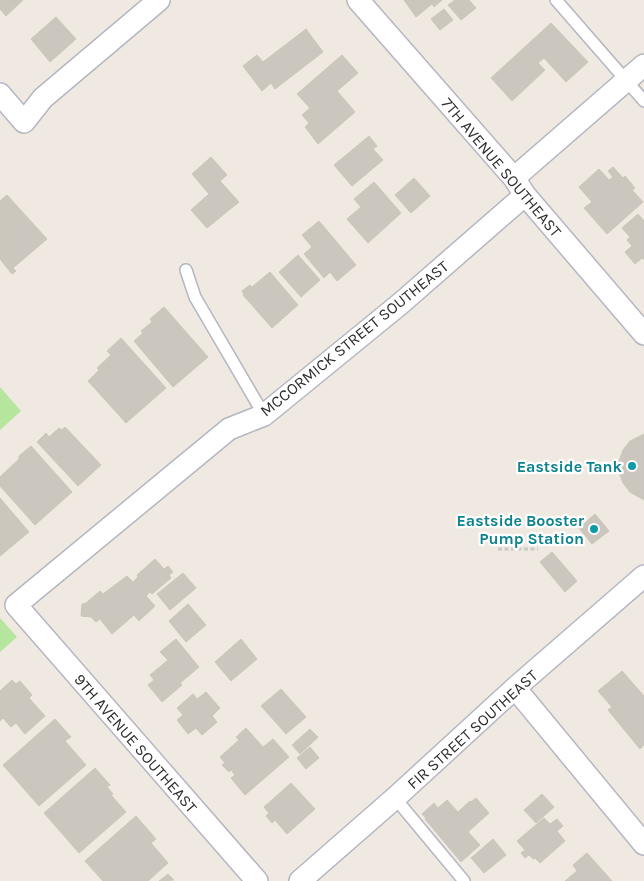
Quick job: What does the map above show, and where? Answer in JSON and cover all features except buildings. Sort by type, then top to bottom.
[{"type":"street","points":[[0,94],[24,122],[44,98],[159,0]]},
{"type":"street","name":"7TH AVENUE SOUTHEAST","points":[[358,0],[644,334]]},
{"type":"street","name":"MCCORMICK STREET SOUTHEAST","points":[[16,605],[229,429],[264,416],[400,304],[644,65]]},
{"type":"street","name":"FIR STREET SOUTHEAST","points":[[300,881],[395,798],[515,688],[643,579]]},
{"type":"street","name":"9TH AVENUE SOUTHEAST","points":[[16,605],[257,881]]},
{"type":"street","points":[[515,688],[644,844]]},
{"type":"lane","points":[[556,0],[644,101]]},
{"type":"lane","points":[[186,270],[195,297],[264,416]]},
{"type":"lane","points":[[395,798],[464,881]]},
{"type":"path","points":[[498,549],[538,549]]},
{"type":"green space","points":[[0,387],[21,411],[0,430]]},
{"type":"green space","points":[[0,618],[17,637],[0,652]]},
{"type":"place","name":"Eastside Tank","points":[[632,466]]},
{"type":"place","name":"Eastside Booster Pump Station","points":[[594,529]]}]
